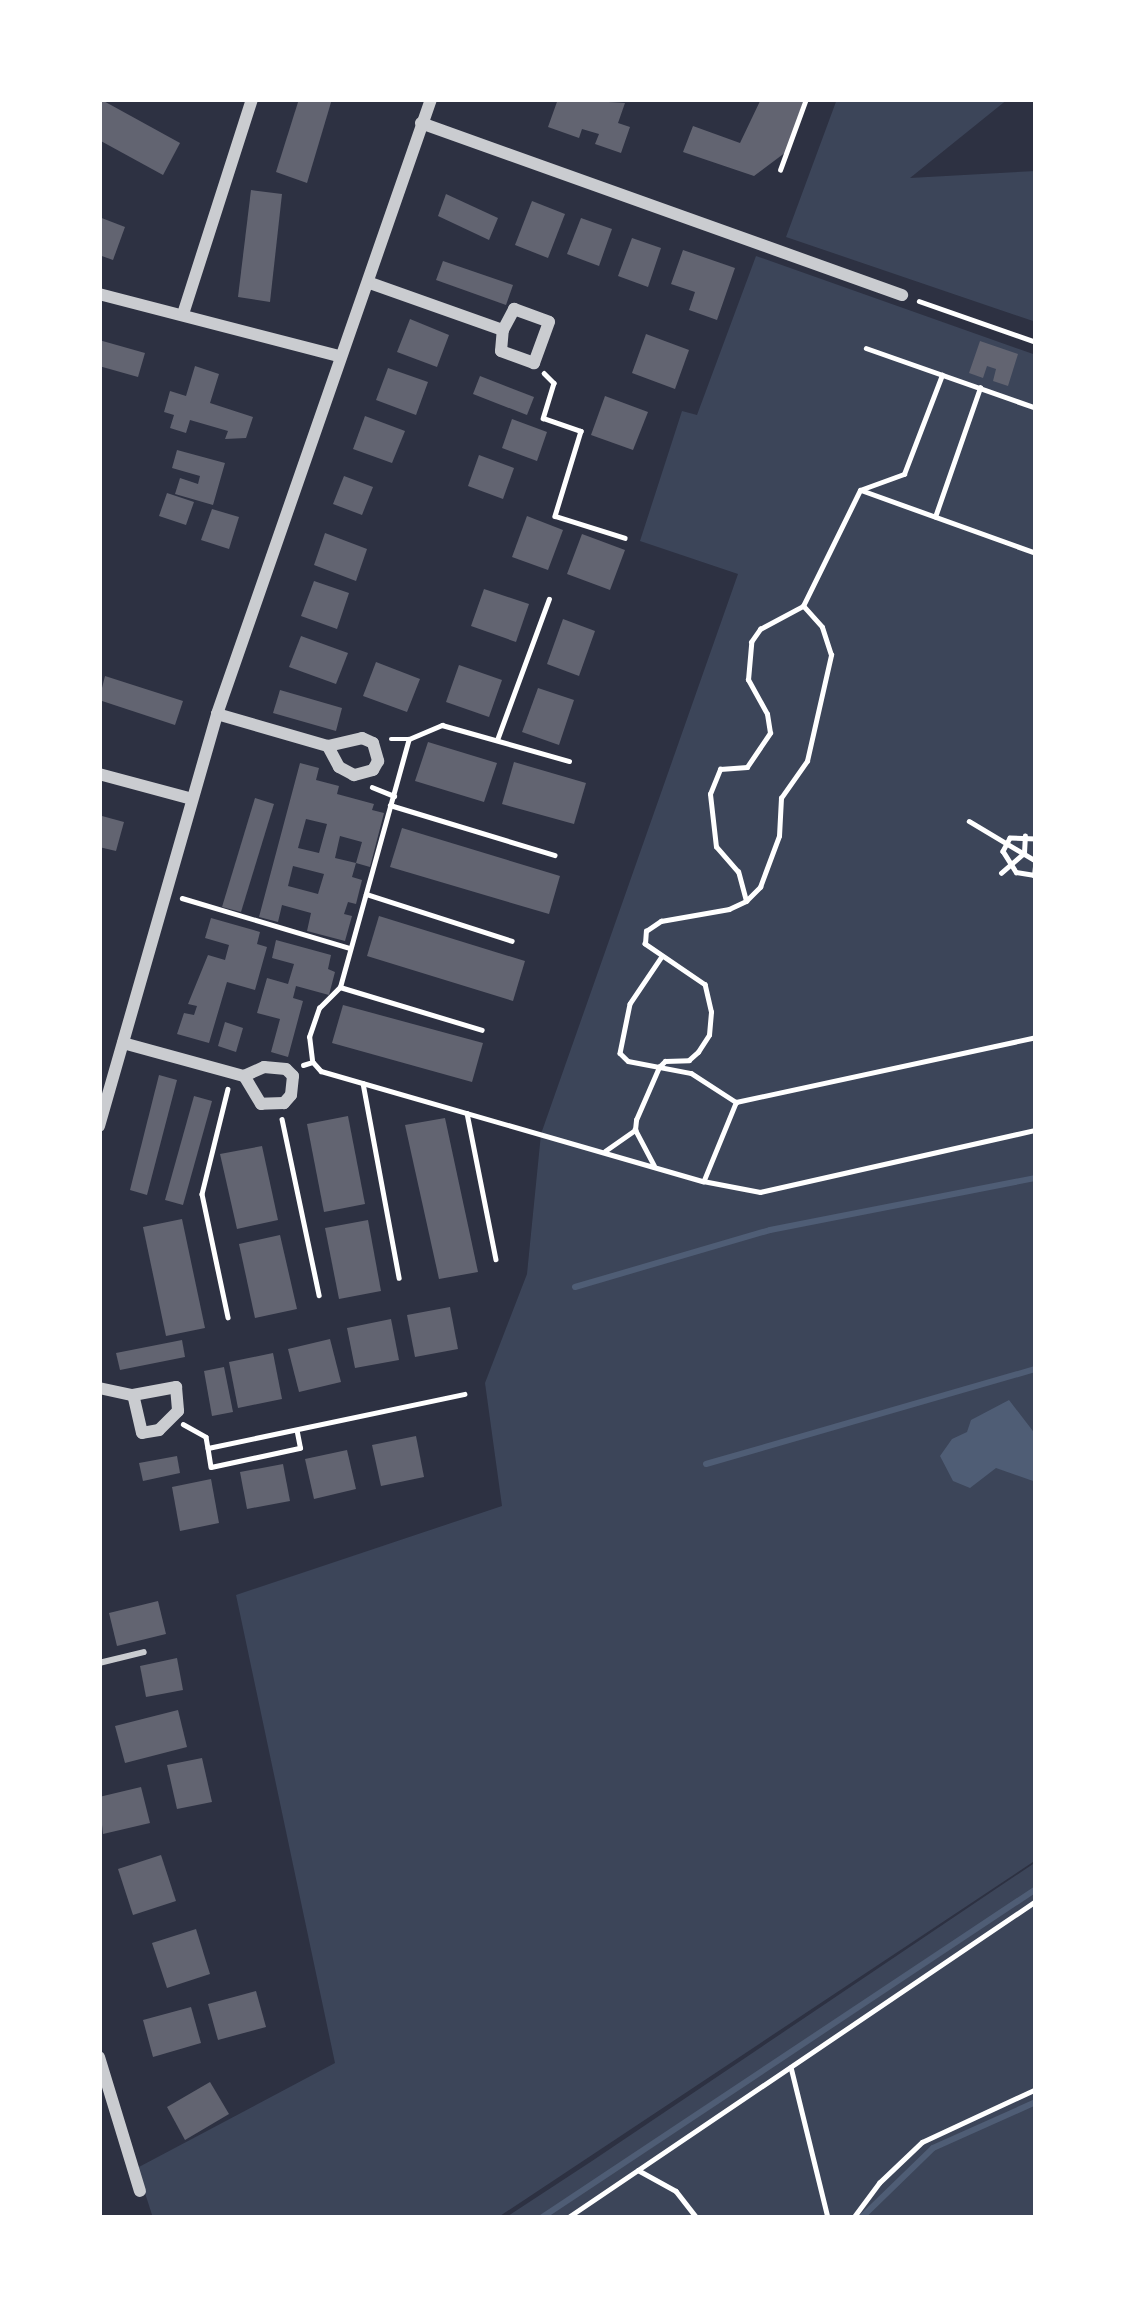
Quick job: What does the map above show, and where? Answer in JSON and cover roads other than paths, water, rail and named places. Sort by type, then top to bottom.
[{"type":"street","points":[[183,314],[253,99]]},
{"type":"street","points":[[99,1126],[217,714],[431,99]]},
{"type":"street","points":[[421,123],[902,295]]},
{"type":"street","points":[[370,283],[503,330]]},
{"type":"street","points":[[99,294],[339,356]]},
{"type":"street","points":[[514,309],[548,322],[535,363],[501,351],[503,330],[514,309]]},
{"type":"street","points":[[217,714],[328,746],[350,736],[373,743],[378,761],[364,775],[339,766],[328,746]]},
{"type":"street","points":[[99,774],[192,800]]},
{"type":"street","points":[[123,1043],[238,1075],[265,1066],[286,1070],[294,1084],[291,1095],[277,1105],[261,1104],[238,1075]]},
{"type":"street","points":[[99,1388],[133,1395],[176,1387],[179,1401],[173,1419],[159,1430],[142,1433],[133,1395]]},
{"type":"street","points":[[99,2057],[140,2191]]},
{"type":"lane","points":[[99,1663],[144,1652]]},
{"type":"waterway","points":[[575,1287],[770,1230],[1036,1178]]},
{"type":"waterway","points":[[706,1464],[1036,1369]]},
{"type":"waterway","points":[[541,2218],[1036,1889]]},
{"type":"waterway","points":[[861,2218],[933,2148],[1036,2102]]}]
